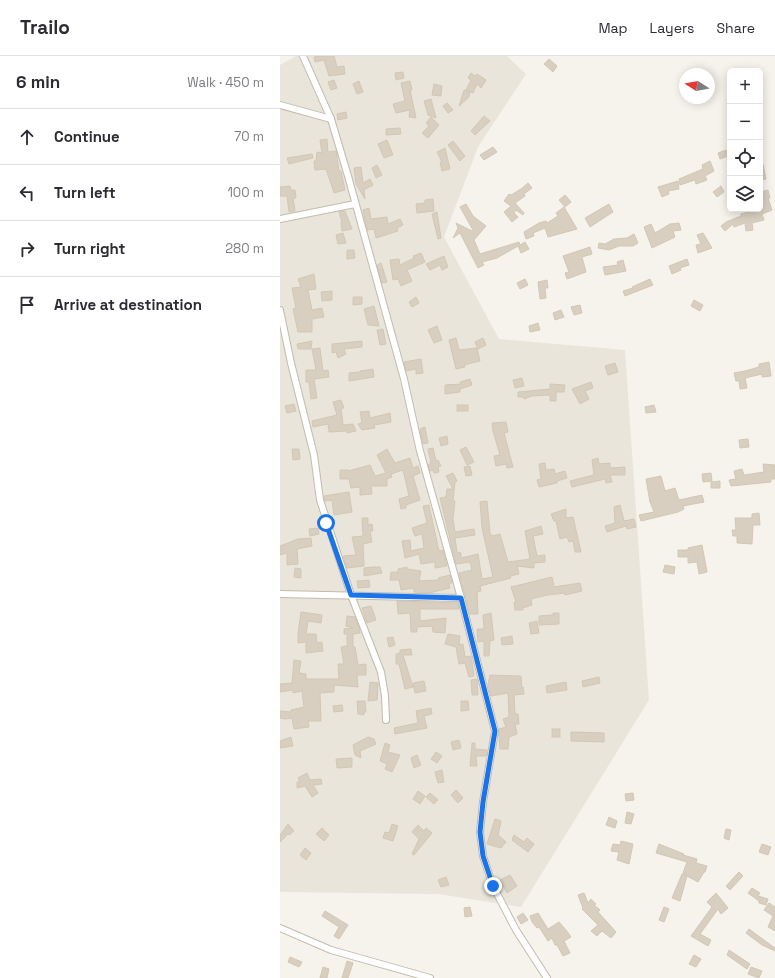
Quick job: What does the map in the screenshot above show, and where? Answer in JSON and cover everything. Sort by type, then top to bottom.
[{"type":"street","points":[[303,56],[331,119],[404,379],[420,451],[461,598],[495,731],[483,802],[480,832],[483,856],[493,886],[509,917],[547,978]]},
{"type":"street","points":[[280,105],[331,119]]},
{"type":"street","points":[[280,219],[355,204]]},
{"type":"street","points":[[280,310],[291,363],[314,456],[320,500],[351,595],[381,672],[385,696],[386,720]]},
{"type":"street","points":[[280,594],[461,598]]},
{"type":"street","points":[[280,928],[331,950],[430,978]]},
{"type":"shaded area","points":[[296,56],[507,56],[526,74],[478,147],[444,237],[499,339],[625,350],[649,700],[521,907],[438,894],[280,892],[280,65]]},
{"type":"building","points":[[334,56],[337,67],[344,66],[345,74],[329,76],[324,60],[315,62],[314,57]]},
{"type":"building","points":[[549,59],[557,66],[553,72],[544,64]]},
{"type":"building","points":[[403,72],[404,78],[396,80],[395,73]]},
{"type":"building","points":[[471,73],[475,76],[477,74],[486,80],[481,88],[477,84],[473,93],[466,90],[471,80],[468,78]]},
{"type":"building","points":[[334,80],[337,88],[331,90],[328,82]]},
{"type":"building","points":[[359,81],[363,92],[357,94],[353,84]]},
{"type":"building","points":[[410,81],[412,90],[410,90],[416,118],[409,117],[410,110],[396,113],[393,104],[405,101],[401,83]]},
{"type":"building","points":[[434,84],[442,86],[441,96],[432,95]]},
{"type":"building","points":[[464,90],[470,92],[469,97],[459,106]]},
{"type":"building","points":[[431,99],[436,118],[428,115],[424,101]]},
{"type":"building","points":[[447,103],[453,110],[448,113],[443,106]]},
{"type":"building","points":[[346,112],[347,118],[338,120],[337,114]]},
{"type":"building","points":[[484,116],[490,121],[475,135],[471,131]]},
{"type":"building","points":[[431,117],[439,125],[428,138],[422,133],[429,126],[426,123]]},
{"type":"building","points":[[400,128],[401,134],[386,135],[386,129]]},
{"type":"building","points":[[327,139],[328,152],[336,151],[339,171],[341,171],[345,190],[334,193],[326,169],[315,170],[314,161],[316,161],[317,152],[322,153],[320,140]]},
{"type":"building","points":[[387,140],[393,155],[384,158],[378,144]]},
{"type":"building","points":[[453,141],[465,156],[460,161],[448,145]]},
{"type":"building","points":[[493,147],[497,152],[484,160],[480,155]]},
{"type":"building","points":[[445,148],[450,169],[442,171],[440,162],[442,162],[437,152]]},
{"type":"building","points":[[726,150],[727,156],[720,159],[718,153]]},
{"type":"building","points":[[312,154],[313,158],[289,164],[287,158]]},
{"type":"building","points":[[710,161],[714,171],[705,176],[707,180],[696,184],[695,180],[680,185],[679,179],[703,169],[702,165]]},
{"type":"building","points":[[763,164],[766,179],[763,180]]},
{"type":"building","points":[[377,165],[382,175],[376,178],[372,168]]},
{"type":"building","points":[[361,167],[363,183],[370,179],[373,185],[364,190],[365,199],[356,184],[354,168]]},
{"type":"building","points":[[678,181],[679,189],[668,191],[669,194],[662,197],[658,187]]},
{"type":"building","points":[[528,183],[532,188],[524,194],[525,196],[515,203],[524,213],[523,215],[516,210],[514,213],[518,217],[512,222],[504,212],[511,206],[504,201],[509,194],[511,195]]},
{"type":"building","points":[[290,186],[291,190],[295,190],[296,198],[293,198],[295,211],[289,212],[287,196],[280,196],[280,187]]},
{"type":"building","points":[[721,186],[724,192],[717,197],[713,192]]},
{"type":"building","points":[[768,190],[770,198],[768,198],[772,210],[762,214],[764,220],[752,223],[753,230],[746,231],[745,223],[734,227],[733,224],[725,231],[721,226],[726,222],[741,216],[741,214],[749,212],[763,212],[763,191]]},
{"type":"building","points":[[565,195],[571,202],[565,207],[559,200]]},
{"type":"building","points":[[433,199],[434,211],[417,213],[416,204],[425,203],[425,200]]},
{"type":"building","points":[[466,204],[473,216],[486,226],[474,240],[480,254],[519,242],[520,245],[525,242],[529,249],[521,253],[518,246],[497,258],[482,262],[484,265],[478,268],[460,233],[453,238],[458,228],[456,223],[474,232],[460,207]]},
{"type":"building","points":[[609,204],[613,212],[590,227],[585,218]]},
{"type":"building","points":[[564,207],[577,229],[548,237],[545,228],[533,233],[534,236],[526,239],[524,232],[539,223],[546,221],[547,223],[558,216],[556,213]]},
{"type":"building","points":[[369,208],[371,219],[387,217],[388,224],[400,219],[403,225],[397,228],[398,231],[376,238],[374,229],[367,230],[363,210]]},
{"type":"building","points":[[345,211],[352,229],[342,231],[342,222],[339,212]]},
{"type":"building","points":[[437,212],[441,238],[438,239],[432,214]]},
{"type":"building","points":[[679,223],[681,230],[673,231],[675,237],[652,248],[644,227],[651,224],[655,233],[670,224]]},
{"type":"building","points":[[343,233],[346,243],[338,244],[336,235]]},
{"type":"building","points":[[703,233],[712,248],[698,253],[696,245],[701,244],[697,235]]},
{"type":"building","points":[[634,234],[638,243],[633,246],[619,246],[609,250],[598,248],[599,243],[605,244],[614,239],[627,238]]},
{"type":"building","points":[[590,247],[592,254],[582,257],[586,272],[567,279],[565,273],[569,272],[563,256]]},
{"type":"building","points":[[347,250],[354,250],[355,258],[347,259]]},
{"type":"building","points":[[421,253],[425,262],[407,270],[412,281],[401,286],[398,279],[393,280],[390,260],[399,259],[400,265],[414,258],[413,256]]},
{"type":"building","points":[[444,256],[448,267],[442,270],[440,265],[430,270],[426,264]]},
{"type":"building","points":[[687,259],[689,265],[680,268],[681,270],[672,274],[669,266]]},
{"type":"building","points":[[623,260],[626,271],[605,275],[603,267],[618,265],[617,262]]},
{"type":"building","points":[[381,263],[387,282],[382,283],[377,265]]},
{"type":"building","points":[[314,274],[316,289],[308,290],[312,310],[322,308],[324,317],[312,319],[312,332],[298,332],[293,309],[296,308],[292,288],[301,287],[298,279]]},
{"type":"building","points":[[525,279],[528,285],[520,289],[517,283]]},
{"type":"building","points":[[650,279],[653,285],[625,296],[623,291],[633,288],[632,287]]},
{"type":"building","points":[[547,280],[548,288],[545,288],[546,298],[540,299],[538,282]]},
{"type":"building","points":[[332,291],[332,300],[322,301],[321,292]]},
{"type":"building","points":[[353,297],[362,297],[362,304],[353,305]]},
{"type":"building","points":[[416,297],[419,303],[412,307],[409,302]]},
{"type":"building","points":[[694,300],[703,305],[700,311],[691,306]]},
{"type":"building","points":[[580,305],[582,313],[574,315],[571,307]]},
{"type":"building","points":[[374,306],[379,326],[368,325],[364,309]]},
{"type":"building","points":[[561,310],[564,317],[555,320],[553,313]]},
{"type":"building","points":[[538,323],[540,330],[530,332],[529,326]]},
{"type":"building","points":[[437,326],[442,340],[434,343],[428,330]]},
{"type":"building","points":[[383,329],[386,344],[380,345],[377,330]]},
{"type":"building","points":[[456,338],[459,350],[477,348],[480,361],[464,365],[465,367],[456,369],[449,340]]},
{"type":"building","points":[[483,338],[486,345],[478,349],[475,342]]},
{"type":"building","points":[[312,341],[311,349],[298,349],[297,344]]},
{"type":"building","points":[[362,341],[362,347],[344,349],[346,354],[338,358],[336,352],[332,353],[332,344]]},
{"type":"building","points":[[320,348],[323,371],[328,370],[329,377],[314,379],[317,398],[311,399],[309,382],[306,382],[306,370],[316,370],[312,349]]},
{"type":"building","points":[[421,359],[423,373],[416,374],[416,369],[406,371],[404,362]]},
{"type":"building","points":[[769,362],[771,376],[762,377],[762,374],[745,378],[747,388],[740,389],[739,381],[736,381],[734,373],[759,367],[759,364]]},
{"type":"building","points":[[615,363],[618,372],[608,375],[605,366]]},
{"type":"building","points":[[373,369],[374,377],[349,381],[349,373]]},
{"type":"building","points":[[522,378],[524,386],[515,388],[513,380]]},
{"type":"building","points":[[470,379],[472,385],[460,389],[460,392],[445,394],[445,385],[461,384],[460,382]]},
{"type":"building","points":[[591,382],[593,388],[585,391],[589,399],[580,404],[572,389]]},
{"type":"building","points":[[550,384],[565,385],[564,392],[556,392],[556,401],[550,401],[550,395],[532,396],[524,399],[523,397],[518,397],[518,392],[550,389]]},
{"type":"building","points":[[341,400],[344,408],[341,408],[343,425],[353,424],[356,431],[347,433],[347,431],[329,432],[328,424],[313,427],[312,421],[337,415],[333,402]]},
{"type":"building","points":[[294,404],[296,411],[287,413],[285,406]]},
{"type":"building","points":[[457,405],[468,405],[468,411],[457,411]]},
{"type":"building","points":[[654,405],[656,412],[646,413],[645,407]]},
{"type":"building","points":[[369,411],[370,418],[390,413],[391,422],[374,425],[375,428],[362,430],[358,424],[362,423],[360,412]]},
{"type":"building","points":[[506,422],[508,432],[504,433],[513,467],[507,468],[506,464],[496,466],[494,456],[500,455],[492,423]]},
{"type":"building","points":[[425,427],[428,443],[423,444],[420,429]]},
{"type":"building","points":[[447,436],[448,444],[441,446],[439,438]]},
{"type":"building","points":[[748,439],[749,447],[740,448],[739,440]]},
{"type":"building","points":[[466,447],[474,462],[467,465],[460,450]]},
{"type":"building","points":[[433,448],[436,461],[438,460],[441,466],[438,467],[439,472],[434,473],[433,470],[430,471],[428,465],[431,463],[428,449]]},
{"type":"building","points":[[292,449],[299,449],[300,459],[293,460]]},
{"type":"building","points":[[387,449],[395,463],[410,458],[413,468],[418,466],[420,473],[413,476],[420,500],[406,505],[406,508],[401,509],[399,499],[409,496],[403,470],[391,474],[392,477],[387,479],[387,486],[371,486],[372,494],[360,495],[360,487],[351,488],[349,479],[340,479],[340,470],[348,471],[370,465],[375,476],[386,473],[377,455]]},
{"type":"building","points":[[598,458],[599,464],[610,463],[610,468],[625,467],[625,475],[610,475],[612,482],[606,483],[605,479],[572,487],[570,481],[594,475],[592,460]]},
{"type":"building","points":[[545,463],[546,470],[554,469],[555,474],[565,471],[567,478],[557,481],[557,483],[539,487],[537,480],[541,479],[539,464]]},
{"type":"building","points":[[763,464],[775,465],[775,479],[771,479],[771,482],[731,486],[729,480],[736,479],[734,471],[742,469],[744,475],[764,472]]},
{"type":"building","points":[[470,466],[472,475],[466,476],[464,467]]},
{"type":"building","points":[[453,473],[457,481],[455,482],[453,501],[455,501],[453,519],[455,532],[474,529],[475,535],[455,538],[457,552],[461,553],[461,558],[478,554],[482,579],[493,577],[482,528],[480,502],[487,501],[490,533],[492,536],[500,534],[508,562],[530,559],[525,531],[541,526],[543,534],[533,536],[537,556],[545,555],[545,562],[534,563],[534,568],[517,566],[519,574],[510,576],[511,578],[480,586],[481,591],[477,592],[478,614],[470,614],[459,573],[472,570],[470,562],[456,564],[440,498],[446,497],[447,489],[453,489],[446,476]]},
{"type":"building","points":[[711,473],[712,481],[703,482],[702,474]]},
{"type":"building","points":[[661,476],[665,491],[675,488],[679,500],[702,495],[704,502],[683,506],[684,509],[678,512],[641,521],[639,515],[654,512],[650,502],[646,479]]},
{"type":"building","points":[[720,481],[720,488],[711,488],[711,482]]},
{"type":"building","points":[[349,492],[352,512],[334,515],[332,500],[325,501],[324,496]]},
{"type":"building","points":[[429,505],[439,551],[443,550],[447,566],[435,568],[435,562],[421,564],[419,554],[405,558],[402,541],[410,540],[411,551],[424,548],[422,534],[415,536],[412,528],[427,523],[423,506]]},
{"type":"building","points":[[620,505],[624,521],[634,519],[636,527],[627,529],[626,526],[607,532],[605,526],[615,523],[614,507]]},
{"type":"building","points":[[566,509],[566,518],[573,517],[581,552],[575,552],[573,541],[569,542],[567,537],[560,539],[556,521],[554,521],[551,514]]},
{"type":"building","points":[[759,513],[760,525],[753,525],[752,544],[737,543],[737,536],[733,536],[732,530],[736,530],[735,518],[752,518],[752,514]]},
{"type":"building","points":[[362,518],[368,518],[368,525],[372,524],[373,531],[370,531],[372,542],[363,544],[364,566],[347,568],[343,556],[356,555],[352,537],[363,536]]},
{"type":"building","points":[[318,528],[319,534],[310,536],[309,529]]},
{"type":"building","points":[[311,538],[312,546],[297,549],[298,564],[287,565],[287,553],[280,555],[280,546],[298,539]]},
{"type":"building","points":[[702,545],[707,572],[699,574],[697,562],[688,563],[688,557],[678,557],[678,550],[688,550],[688,548]]},
{"type":"building","points":[[665,565],[675,567],[674,574],[663,572]]},
{"type":"building","points":[[380,567],[382,573],[364,576],[364,568]]},
{"type":"building","points":[[407,567],[407,569],[421,571],[419,581],[439,580],[438,578],[450,575],[452,583],[449,583],[450,588],[429,593],[414,592],[414,588],[401,590],[399,580],[390,580],[391,572],[398,572],[398,569]]},
{"type":"building","points":[[295,568],[301,569],[301,578],[294,577]]},
{"type":"building","points":[[552,577],[554,587],[580,583],[582,591],[565,595],[565,593],[547,595],[531,599],[532,605],[523,608],[523,610],[515,610],[514,602],[516,602],[511,587]]},
{"type":"building","points":[[369,580],[370,587],[358,588],[357,581]]},
{"type":"building","points":[[397,601],[458,603],[459,609],[420,609],[420,621],[446,618],[445,633],[433,632],[432,626],[417,627],[417,632],[411,632],[410,613],[398,614]]},
{"type":"building","points":[[371,606],[376,620],[367,623],[362,608]]},
{"type":"building","points":[[301,612],[322,615],[321,623],[308,621],[306,634],[316,634],[317,643],[322,642],[323,651],[306,653],[306,642],[298,643]]},
{"type":"building","points":[[491,613],[494,640],[490,641],[489,656],[484,656],[484,641],[478,642],[477,629],[484,629],[483,615]]},
{"type":"building","points":[[553,613],[559,613],[559,624],[539,625],[539,616],[553,615]]},
{"type":"building","points":[[347,616],[355,617],[359,628],[360,633],[353,634],[353,647],[355,647],[358,665],[366,664],[366,675],[357,675],[358,687],[334,685],[334,692],[320,693],[321,721],[308,721],[309,727],[294,729],[292,718],[280,718],[280,711],[291,712],[291,710],[304,707],[302,691],[293,693],[293,690],[280,692],[280,684],[292,683],[294,660],[301,661],[299,673],[306,674],[306,679],[339,679],[338,664],[344,664],[341,647],[347,646],[347,634],[344,634],[344,629],[353,628],[346,626]]},
{"type":"building","points":[[537,621],[539,633],[531,634],[529,623]]},
{"type":"building","points":[[448,634],[460,636],[459,645],[463,644],[465,657],[471,656],[474,676],[469,677],[465,663],[459,664],[456,647],[445,644]]},
{"type":"building","points":[[512,636],[513,644],[502,645],[501,638]]},
{"type":"building","points":[[393,637],[395,645],[389,647],[387,638]]},
{"type":"building","points":[[411,649],[412,655],[403,655],[413,687],[405,689],[399,664],[396,664],[396,654],[400,653],[400,650]]},
{"type":"building","points":[[490,675],[521,676],[524,694],[514,695],[515,714],[518,714],[519,724],[515,724],[517,734],[509,737],[508,749],[500,749],[499,729],[506,727],[503,719],[509,717],[508,693],[491,696],[488,685]]},
{"type":"building","points":[[599,677],[600,683],[583,687],[582,681]]},
{"type":"building","points":[[477,679],[478,695],[472,695],[471,680]]},
{"type":"building","points":[[424,681],[426,691],[415,693],[413,683]]},
{"type":"building","points":[[370,682],[378,683],[377,700],[368,701]]},
{"type":"building","points":[[566,682],[567,690],[547,693],[546,686]]},
{"type":"building","points":[[357,701],[365,701],[366,712],[364,712],[364,715],[358,714]]},
{"type":"building","points":[[461,701],[468,701],[469,710],[461,711]]},
{"type":"building","points":[[342,705],[343,711],[334,712],[333,706]]},
{"type":"building","points":[[431,708],[432,714],[424,716],[427,728],[395,734],[394,728],[418,723],[416,711]]},
{"type":"building","points":[[552,729],[560,729],[560,737],[552,737]]},
{"type":"building","points":[[571,732],[604,733],[604,742],[571,741]]},
{"type":"building","points":[[291,737],[293,746],[280,748],[280,741]]},
{"type":"building","points":[[368,737],[374,739],[376,744],[360,751],[361,758],[355,755],[353,745]]},
{"type":"building","points":[[459,740],[461,748],[453,750],[451,742]]},
{"type":"building","points":[[385,743],[390,745],[388,752],[400,755],[392,772],[385,769],[387,764],[380,761]]},
{"type":"building","points":[[472,743],[475,743],[475,749],[487,750],[486,756],[476,756],[477,766],[470,766]]},
{"type":"building","points":[[436,752],[442,756],[437,763],[431,759]]},
{"type":"building","points":[[417,755],[421,765],[414,768],[411,758]]},
{"type":"building","points":[[352,758],[352,767],[337,768],[336,759]]},
{"type":"building","points":[[442,770],[444,782],[438,783],[435,772]]},
{"type":"building","points":[[307,773],[310,780],[321,779],[322,784],[313,785],[318,793],[312,797],[305,786],[297,788],[297,782],[300,782],[298,778]]},
{"type":"building","points":[[456,790],[463,798],[458,803],[451,795]]},
{"type":"building","points":[[418,791],[425,796],[420,804],[413,799]]},
{"type":"building","points":[[430,793],[438,800],[434,804],[426,797]]},
{"type":"building","points":[[633,793],[634,800],[626,801],[625,794]]},
{"type":"building","points":[[627,812],[634,814],[631,824],[625,823]]},
{"type":"building","points":[[609,817],[617,821],[615,828],[606,825]]},
{"type":"building","points":[[495,819],[501,821],[498,835],[506,842],[501,848],[487,844]]},
{"type":"building","points":[[288,824],[294,831],[289,835],[288,834],[280,842],[280,835]]},
{"type":"building","points":[[392,824],[398,826],[393,841],[383,838],[385,832],[389,833]]},
{"type":"building","points":[[418,825],[424,831],[426,828],[432,833],[414,855],[412,854],[419,839],[412,832]]},
{"type":"building","points":[[322,828],[329,835],[324,841],[316,834]]},
{"type":"building","points":[[726,829],[731,830],[729,840],[724,838]]},
{"type":"building","points":[[514,835],[524,842],[527,838],[534,844],[528,852],[512,840]]},
{"type":"building","points":[[621,841],[633,844],[629,864],[617,860],[619,852],[611,851],[613,844],[620,845]]},
{"type":"building","points":[[659,844],[684,854],[683,855],[697,859],[696,863],[707,866],[698,882],[687,876],[680,901],[672,898],[682,874],[687,875],[683,873],[687,862],[656,853]]},
{"type":"building","points":[[762,844],[771,847],[768,855],[759,852]]},
{"type":"building","points":[[305,848],[311,853],[306,860],[300,855]]},
{"type":"building","points":[[739,872],[743,876],[730,890],[726,886]]},
{"type":"building","points":[[510,875],[517,886],[507,893],[500,880]]},
{"type":"building","points":[[446,877],[449,885],[441,887],[438,880]]},
{"type":"building","points":[[752,888],[760,893],[758,896],[768,899],[766,905],[759,903],[759,901],[748,893]]},
{"type":"building","points":[[584,893],[588,903],[591,899],[596,904],[594,905],[600,910],[598,912],[616,932],[611,938],[602,931],[597,936],[591,931],[598,925],[582,909],[583,908],[578,895]]},
{"type":"building","points":[[716,893],[728,908],[721,914],[718,909],[700,934],[711,940],[708,946],[691,936],[712,907],[707,902]]},
{"type":"building","points":[[769,903],[775,907],[775,931],[768,927],[773,916],[764,910]]},
{"type":"building","points":[[470,907],[472,916],[465,917],[464,908]]},
{"type":"building","points":[[664,907],[669,909],[664,922],[659,920]]},
{"type":"building","points":[[325,911],[348,925],[339,939],[334,936],[339,927],[322,916]]},
{"type":"building","points":[[523,913],[528,920],[521,924],[517,917]]},
{"type":"building","points":[[538,913],[548,929],[559,922],[566,930],[571,937],[564,941],[570,953],[563,956],[552,938],[548,941],[539,927],[537,928],[532,922],[530,916]]},
{"type":"building","points":[[749,929],[775,948],[775,951],[762,945],[746,933]]},
{"type":"building","points":[[729,950],[750,964],[747,969],[727,955]]},
{"type":"building","points":[[694,955],[701,959],[696,967],[689,964]]},
{"type":"building","points":[[290,957],[302,962],[299,967],[288,962]]},
{"type":"building","points":[[347,961],[353,963],[348,978],[342,978]]},
{"type":"building","points":[[323,967],[329,969],[327,978],[320,978]]},
{"type":"building","points":[[751,967],[762,971],[759,978],[748,974]]},
{"type":"route","points":[[326,523],[351,595],[461,598],[495,731],[483,802],[480,832],[483,856],[493,886]]}]
